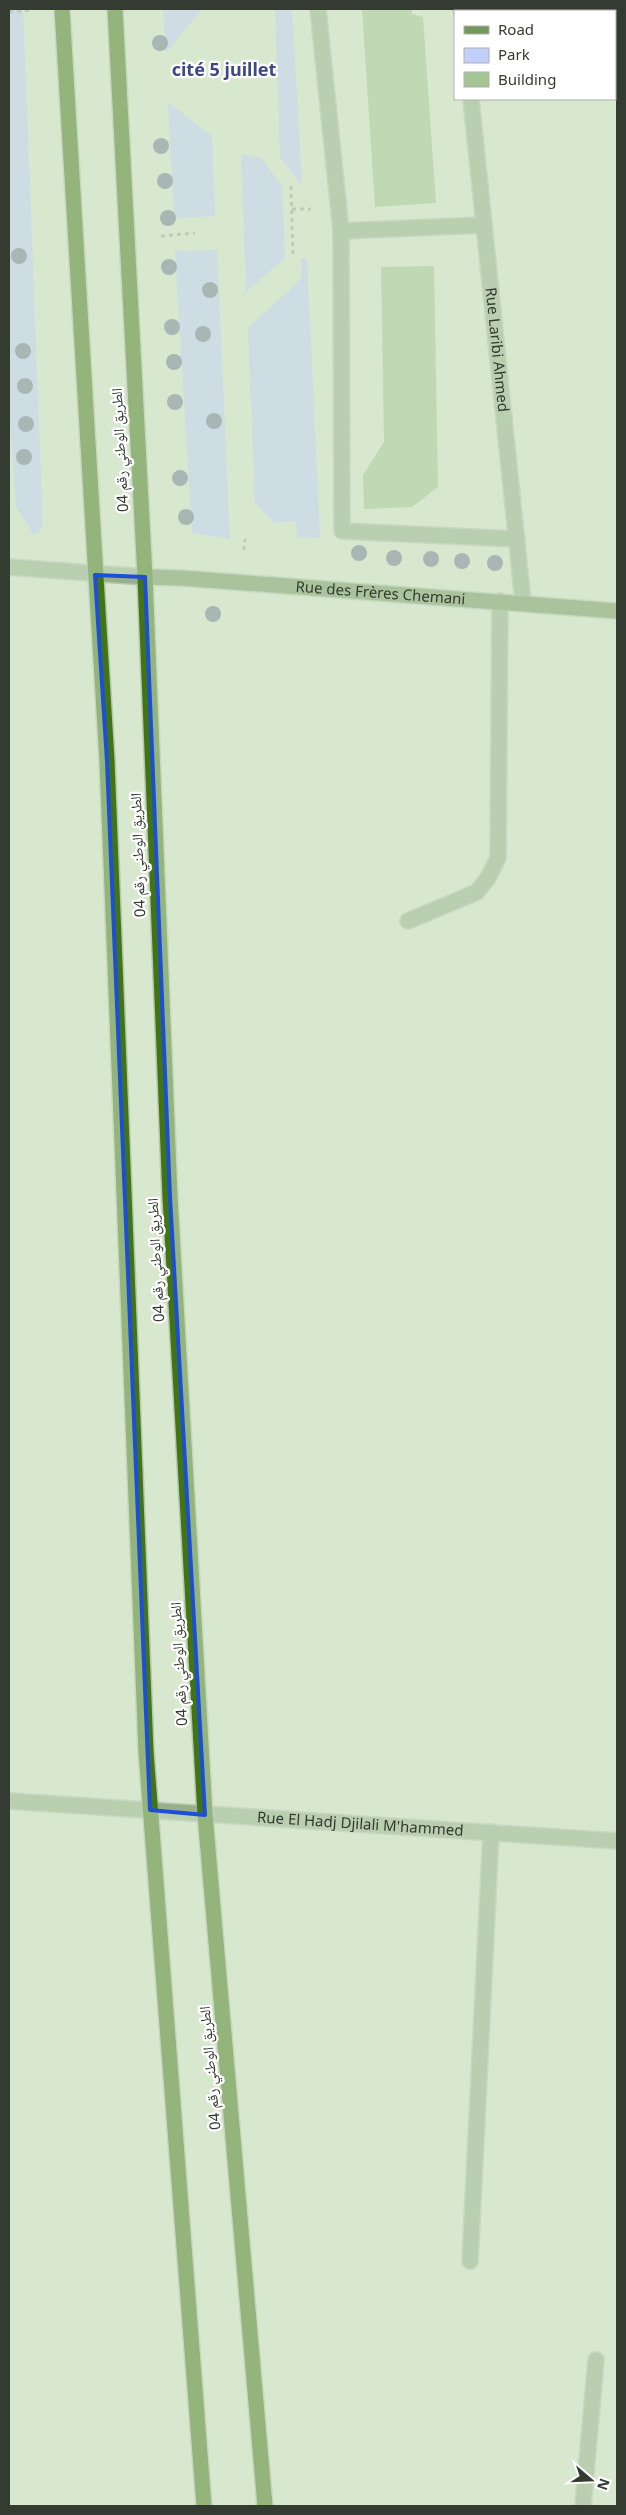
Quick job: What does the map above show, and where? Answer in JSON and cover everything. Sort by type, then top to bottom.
[{"type":"highway","name":"الطريق الوطني رقم 04","points":[[62,9],[107,761],[150,1810],[204,2506]]},
{"type":"highway","name":"الطريق الوطني رقم 04","points":[[115,9],[145,577],[170,1197],[206,1815],[265,2506]]},
{"type":"street","points":[[318,9],[341,231],[342,531],[517,539]]},
{"type":"street","name":"Rue Laribi Ahmed","points":[[471,100],[523,602]]},
{"type":"street","points":[[341,231],[484,225]]},
{"type":"street","points":[[9,567],[95,575],[145,577]]},
{"type":"street","name":"Rue des Frères Chemani","points":[[145,577],[523,602],[617,611]]},
{"type":"street","points":[[408,921],[477,892],[488,878],[498,858],[500,601]]},
{"type":"street","name":"Rue El Hadj Djilali M'hammed","points":[[9,1801],[617,1841]]},
{"type":"street","points":[[470,2261],[491,1832]]},
{"type":"street","points":[[583,2506],[596,2360]]},
{"type":"path","points":[[9,12],[32,10]]},
{"type":"path","points":[[291,186],[293,258]]},
{"type":"path","points":[[161,236],[195,233]]},
{"type":"path","points":[[244,550],[245,539]]},
{"type":"highlighted area","points":[[95,575],[145,577],[170,1197],[205,1815],[150,1810],[107,761]]},
{"type":"green space","points":[[9,9],[23,9],[43,528],[34,535],[16,507],[9,409]]},
{"type":"green space","points":[[163,9],[202,9],[166,53]]},
{"type":"green space","points":[[275,9],[292,9],[302,186],[280,157]]},
{"type":"green space","points":[[168,102],[212,136],[215,216],[174,218]]},
{"type":"green space","points":[[241,154],[261,158],[282,186],[285,258],[246,292]]},
{"type":"green space","points":[[217,250],[230,539],[192,533],[175,251]]},
{"type":"green space","points":[[301,258],[307,258],[320,538],[297,537],[296,521],[274,523],[255,503],[248,328],[301,279]]},
{"type":"building","points":[[362,9],[412,9],[412,14],[423,17],[436,203],[375,207]]},
{"type":"building","points":[[434,266],[438,487],[412,507],[364,509],[363,475],[384,442],[381,267]]},
{"type":"district","name":"cité 5 juillet","points":[[224,70]]}]
